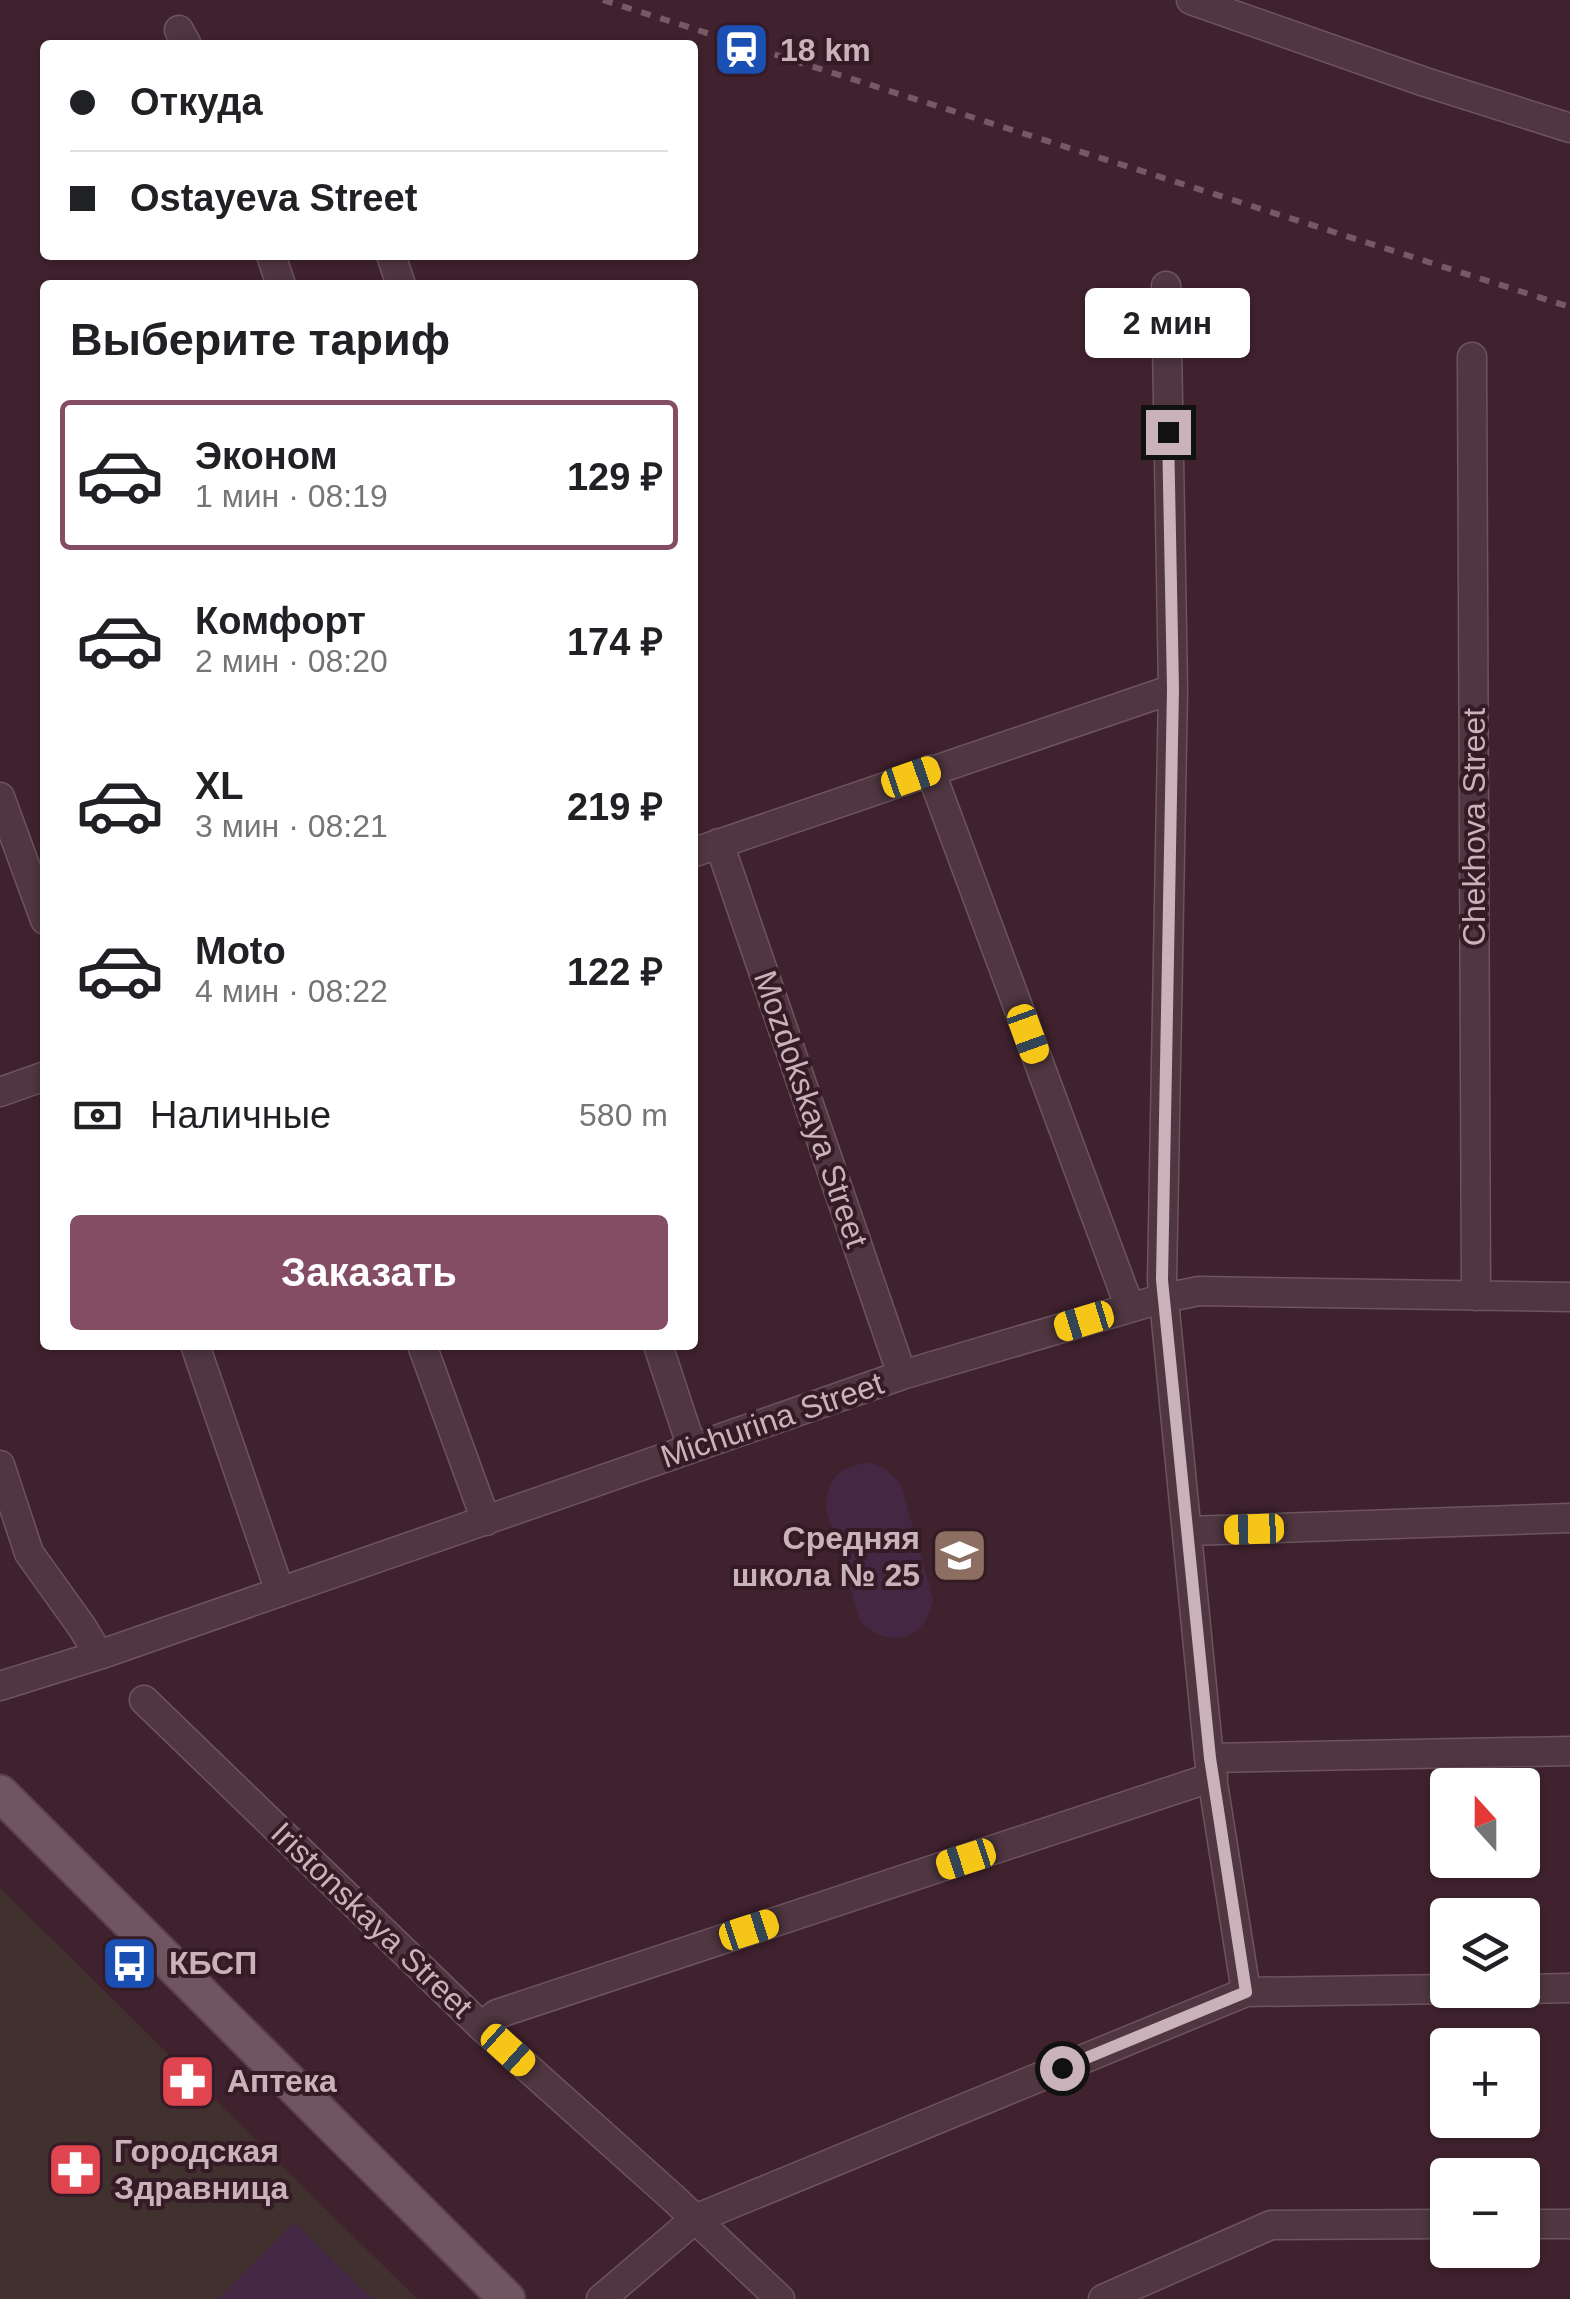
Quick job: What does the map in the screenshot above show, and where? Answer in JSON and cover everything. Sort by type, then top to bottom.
[{"type":"main road","points":[[0,1793],[507,2299]]},
{"type":"street","points":[[1191,0],[1570,128]]},
{"type":"street","points":[[1166,286],[1173,689],[1162,1268],[1212,1768],[1246,1992]]},
{"type":"street","name":"Chekhova Street","points":[[1472,357],[1476,1296]]},
{"type":"street","points":[[698,850],[1173,689]]},
{"type":"street","points":[[930,770],[1130,1308]]},
{"type":"street","points":[[0,798],[40,906]]},
{"type":"street","name":"Mozdokskaya Street","points":[[720,843],[902,1375]]},
{"type":"street","points":[[0,1092],[40,1078]]},
{"type":"street","name":"Michurina Street","points":[[0,1686],[902,1375],[1164,1298],[1199,1292],[1570,1297]]},
{"type":"street","points":[[197,1350],[280,1592]]},
{"type":"street","points":[[424,1350],[486,1521]]},
{"type":"street","points":[[660,1350],[692,1448]]},
{"type":"street","points":[[0,1465],[29,1554],[99,1655]]},
{"type":"street","points":[[1189,1531],[1570,1518]]},
{"type":"street","name":"Iristonskaya Street","points":[[144,1700],[480,2026],[780,2299]]},
{"type":"street","points":[[480,2026],[497,2014],[1212,1768],[1570,1751]]},
{"type":"street","points":[[1540,1988],[1570,1988]]},
{"type":"street","points":[[600,2299],[694,2219],[1246,1992],[1430,1989]]},
{"type":"street","points":[[1104,2299],[1271,2225],[1430,2224]]},
{"type":"street","points":[[1540,2224],[1570,2224]]},
{"type":"shaded area","points":[[869,1463],[888,1471],[902,1488],[933,1600],[922,1625],[904,1637],[882,1636],[860,1620],[826,1509],[829,1490],[837,1476],[850,1467]]},
{"type":"shaded area","points":[[0,1888],[417,2299],[0,2299]]},
{"type":"shaded area","points":[[294,2222],[373,2299],[218,2299]]},
{"type":"railway","points":[[603,0],[1570,307]]},
{"type":"place","name":"18 km","points":[[741,50]]},
{"type":"place","name":"Средняя школа № 25","points":[[959,1556]]},
{"type":"place","name":"КБСП","points":[[130,1963]]},
{"type":"place","name":"Аптека","points":[[188,2081]]},
{"type":"place","name":"Городская Здравница","points":[[75,2169]]},
{"type":"route","points":[[1062,2068],[1246,1992],[1210,1758],[1162,1280],[1173,689],[1168,432]]}]
